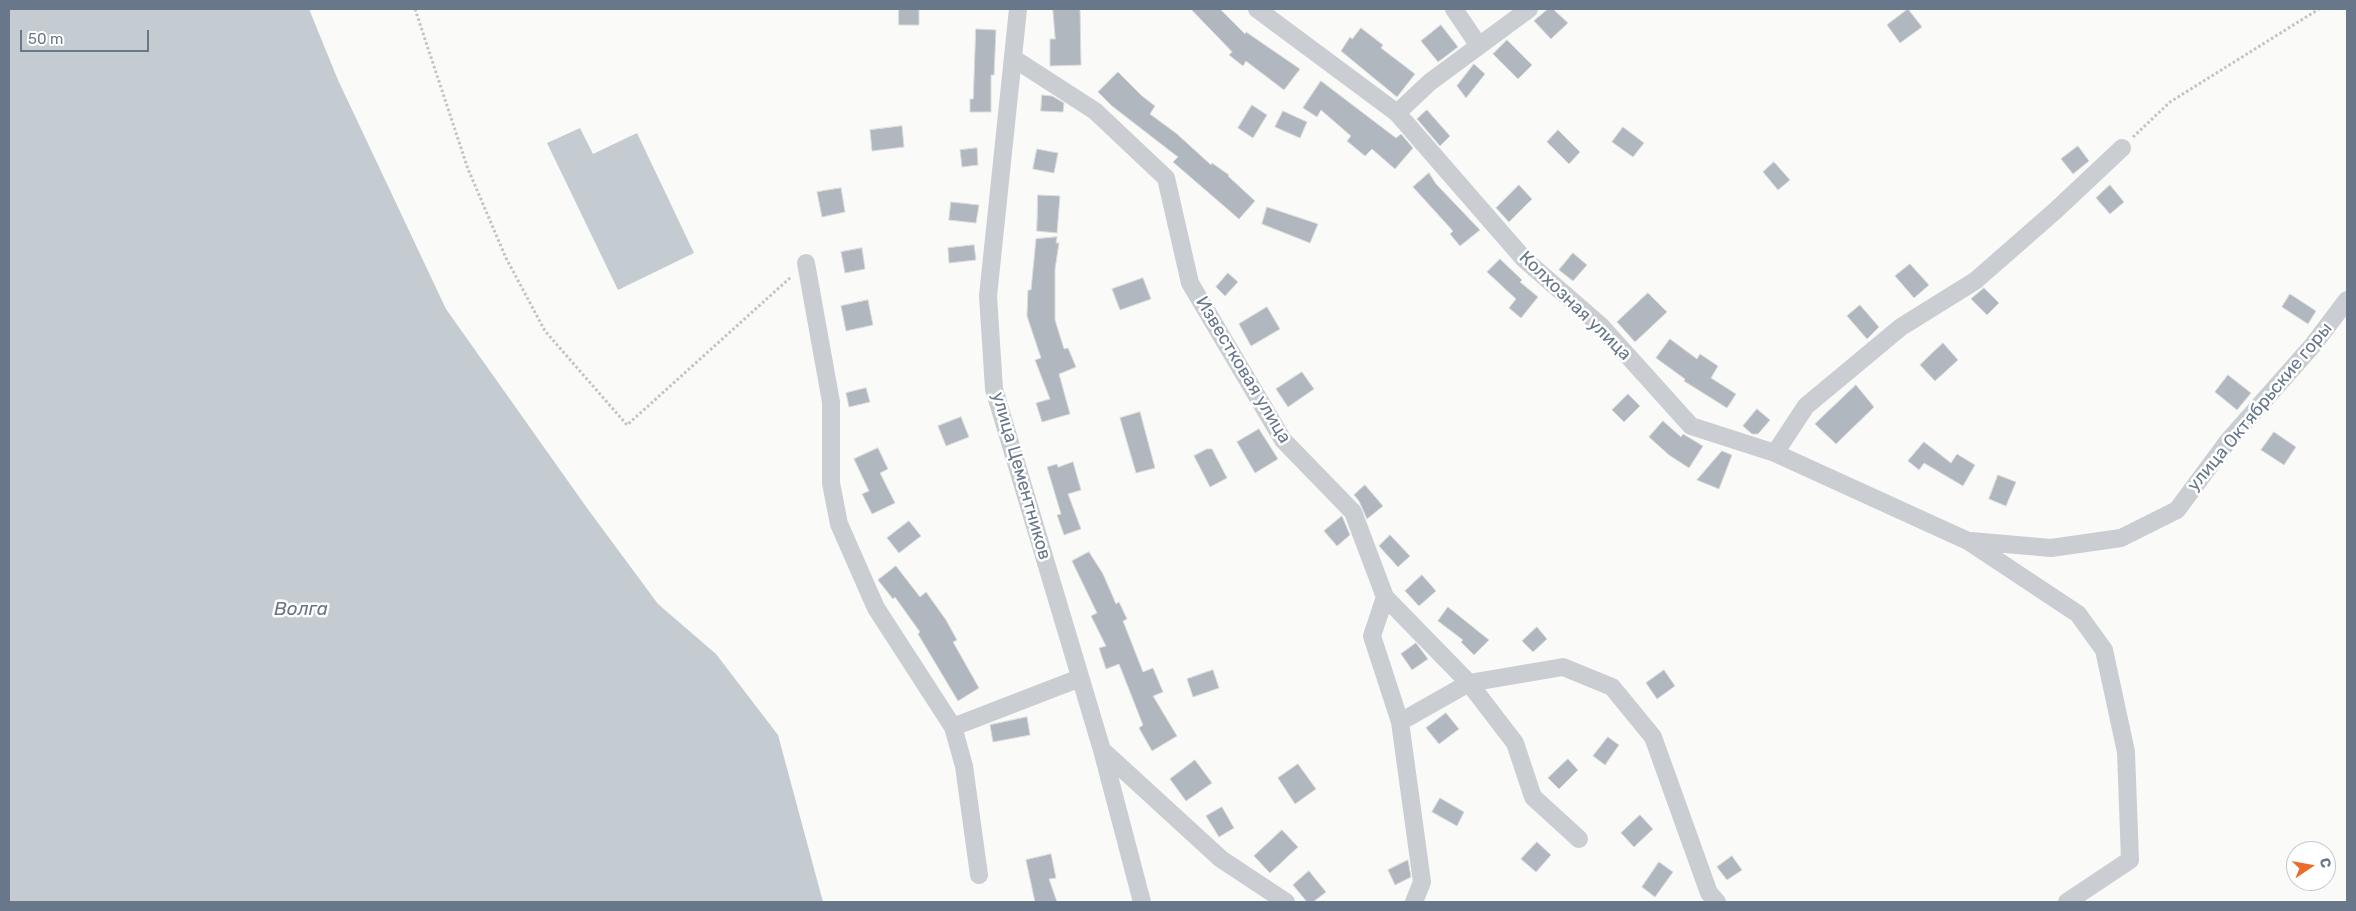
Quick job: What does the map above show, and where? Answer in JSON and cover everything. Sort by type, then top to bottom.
[{"type":"street","name":"улица Цементников","points":[[1018,9],[988,296],[994,390],[1102,750],[1142,902]]},
{"type":"street","name":"Колхозная улица","points":[[1257,9],[1397,112],[1524,259],[1601,326],[1691,426],[1775,453],[1968,541]]},
{"type":"street","points":[[1454,9],[1478,46]]},
{"type":"street","points":[[1397,112],[1430,82],[1528,9]]},
{"type":"street","name":"Известковая улица","points":[[1013,58],[1095,111],[1166,178],[1190,283],[1283,440],[1353,512],[1385,597],[1468,683],[1515,743],[1533,797],[1579,839]]},
{"type":"street","points":[[1775,453],[1806,406],[1901,327],[1975,281],[2055,211],[2122,148]]},
{"type":"street","points":[[806,263],[831,402],[831,483],[839,524],[876,608],[953,727],[964,766],[979,875]]},
{"type":"street","name":"улица Октябрьские горы","points":[[1968,541],[2051,548],[2122,538],[2177,510],[2228,440],[2313,345],[2347,300]]},
{"type":"street","points":[[1968,541],[2078,614],[2104,650],[2126,752],[2130,860],[2068,902]]},
{"type":"street","points":[[1385,597],[1372,636],[1400,722],[1422,882],[1414,902]]},
{"type":"street","points":[[1400,722],[1468,683],[1563,667],[1612,687],[1653,737],[1709,893],[1717,902]]},
{"type":"street","points":[[953,727],[1080,678]]},
{"type":"street","points":[[1102,750],[1221,859],[1286,902]]},
{"type":"path","points":[[415,9],[468,168],[506,258],[545,331],[628,425],[806,263]]},
{"type":"path","points":[[2122,148],[2170,102],[2319,9]]},
{"type":"water","name":"Волга","points":[[9,9],[309,9],[338,80],[446,309],[587,508],[658,604],[716,654],[778,735],[823,902],[9,902]]},
{"type":"water","points":[[580,128],[593,154],[637,133],[694,253],[618,290],[547,143]]},
{"type":"building","points":[[899,9],[919,9],[919,25],[899,25]]},
{"type":"building","points":[[1053,9],[1080,9],[1081,65],[1050,66],[1050,39],[1055,39]]},
{"type":"building","points":[[1191,9],[1220,9],[1245,34],[1246,32],[1300,69],[1284,90],[1246,61],[1243,66],[1229,55],[1232,52]]},
{"type":"building","points":[[1548,9],[1553,9],[1568,23],[1551,39],[1534,21]]},
{"type":"building","points":[[1908,9],[1922,27],[1900,43],[1887,25]]},
{"type":"building","points":[[1441,25],[1458,47],[1438,62],[1421,41]]},
{"type":"building","points":[[1361,28],[1383,45],[1381,48],[1415,74],[1397,97],[1341,51],[1350,37],[1352,39]]},
{"type":"building","points":[[976,29],[996,30],[994,75],[991,75],[991,112],[970,112],[970,99],[973,99]]},
{"type":"building","points":[[1507,40],[1532,65],[1518,79],[1493,54]]},
{"type":"building","points":[[1474,64],[1485,74],[1466,98],[1457,86]]},
{"type":"building","points":[[1118,72],[1155,106],[1150,114],[1177,134],[1211,165],[1212,163],[1229,175],[1255,201],[1239,219],[1173,162],[1178,157],[1112,106],[1098,92]]},
{"type":"building","points":[[1321,81],[1396,138],[1401,134],[1413,148],[1395,169],[1372,149],[1365,156],[1347,141],[1351,136],[1321,110],[1317,117],[1303,108]]},
{"type":"building","points":[[1042,95],[1052,96],[1064,103],[1063,112],[1041,111]]},
{"type":"building","points":[[1252,105],[1267,115],[1253,138],[1238,128]]},
{"type":"building","points":[[1427,110],[1450,136],[1440,146],[1417,119]]},
{"type":"building","points":[[1283,111],[1307,122],[1300,138],[1275,127]]},
{"type":"building","points":[[902,126],[904,147],[872,151],[870,130]]},
{"type":"building","points":[[1623,127],[1644,143],[1633,157],[1612,142]]},
{"type":"building","points":[[1558,130],[1580,152],[1569,164],[1547,142]]},
{"type":"building","points":[[2078,146],[2089,161],[2073,174],[2061,159]]},
{"type":"building","points":[[977,148],[978,165],[962,167],[960,150]]},
{"type":"building","points":[[1037,149],[1058,153],[1054,173],[1033,169]]},
{"type":"building","points":[[1774,162],[1790,180],[1778,190],[1763,172]]},
{"type":"building","points":[[1429,173],[1436,184],[1480,230],[1460,246],[1450,234],[1453,231],[1413,187]]},
{"type":"building","points":[[1519,185],[1532,199],[1509,222],[1496,208]]},
{"type":"building","points":[[2110,185],[2124,202],[2110,214],[2096,198]]},
{"type":"building","points":[[841,188],[845,212],[822,217],[817,192]]},
{"type":"building","points":[[1038,195],[1060,196],[1057,233],[1037,231]]},
{"type":"building","points":[[951,202],[979,205],[976,223],[949,220]]},
{"type":"building","points":[[1267,207],[1318,224],[1310,243],[1262,224]]},
{"type":"building","points":[[1057,237],[1056,243],[1059,243],[1055,269],[1055,320],[1064,349],[1068,348],[1076,367],[1059,374],[1070,414],[1042,422],[1036,403],[1050,399],[1035,360],[1041,358],[1027,316],[1028,290],[1031,290],[1036,239]]},
{"type":"building","points":[[974,245],[976,260],[949,263],[948,248]]},
{"type":"building","points":[[862,248],[865,269],[845,273],[841,252]]},
{"type":"building","points":[[1573,253],[1587,265],[1573,281],[1559,270]]},
{"type":"building","points":[[1500,259],[1522,280],[1520,282],[1538,297],[1521,318],[1509,308],[1516,299],[1487,272]]},
{"type":"building","points":[[1910,264],[1929,285],[1914,298],[1895,276]]},
{"type":"building","points":[[1228,273],[1238,282],[1225,296],[1216,287]]},
{"type":"building","points":[[1143,278],[1151,299],[1120,310],[1112,289]]},
{"type":"building","points":[[1984,288],[1999,303],[1987,315],[1971,299]]},
{"type":"building","points":[[1648,293],[1667,312],[1635,342],[1617,322]]},
{"type":"building","points":[[2290,294],[2316,311],[2308,324],[2282,307]]},
{"type":"building","points":[[868,300],[873,325],[846,331],[841,306]]},
{"type":"building","points":[[1860,305],[1879,327],[1867,339],[1847,316]]},
{"type":"building","points":[[1267,307],[1280,329],[1251,346],[1239,324]]},
{"type":"building","points":[[1670,339],[1697,359],[1700,354],[1718,366],[1711,378],[1736,394],[1727,408],[1684,381],[1685,379],[1656,358]]},
{"type":"building","points":[[1943,343],[1958,360],[1935,381],[1920,365]]},
{"type":"building","points":[[1302,372],[1314,389],[1288,407],[1276,389]]},
{"type":"building","points":[[2228,375],[2251,393],[2237,410],[2215,392]]},
{"type":"building","points":[[1856,385],[1874,407],[1836,444],[1815,424]]},
{"type":"building","points":[[866,388],[870,402],[849,407],[846,393]]},
{"type":"building","points":[[1628,394],[1640,406],[1624,422],[1612,410]]},
{"type":"building","points":[[1757,409],[1770,420],[1758,434],[1752,434],[1743,426]]},
{"type":"building","points":[[1140,412],[1155,468],[1136,473],[1120,418]]},
{"type":"building","points":[[961,417],[969,437],[946,446],[938,426]]},
{"type":"building","points":[[1663,421],[1681,437],[1683,434],[1703,446],[1689,468],[1669,455],[1649,437]]},
{"type":"building","points":[[1259,429],[1278,459],[1255,473],[1237,442]]},
{"type":"building","points":[[2274,432],[2296,447],[2284,465],[2261,450]]},
{"type":"building","points":[[1924,442],[1951,463],[1957,454],[1975,465],[1963,486],[1924,463],[1919,470],[1908,461]]},
{"type":"building","points":[[878,448],[888,469],[880,473],[895,503],[872,514],[862,494],[869,491],[854,459]]},
{"type":"building","points":[[1207,449],[1212,449],[1227,478],[1210,487],[1194,456]]},
{"type":"building","points":[[1722,451],[1732,455],[1719,489],[1697,480]]},
{"type":"building","points":[[1073,462],[1081,490],[1068,494],[1081,529],[1064,535],[1057,515],[1061,514],[1047,467],[1057,464],[1058,467]]},
{"type":"building","points":[[1998,475],[2016,482],[2006,506],[1989,499]]},
{"type":"building","points":[[1365,485],[1383,506],[1367,519],[1359,501],[1354,495]]},
{"type":"building","points":[[1342,516],[1350,535],[1337,546],[1324,531]]},
{"type":"building","points":[[909,521],[921,536],[899,553],[887,538]]},
{"type":"building","points":[[1390,535],[1410,556],[1398,567],[1379,546]]},
{"type":"building","points":[[1089,552],[1103,574],[1116,604],[1119,602],[1127,619],[1123,621],[1143,672],[1153,668],[1163,692],[1153,696],[1177,736],[1152,751],[1139,728],[1143,725],[1119,664],[1106,669],[1099,648],[1106,646],[1091,616],[1097,613],[1072,561]]},
{"type":"building","points":[[896,566],[920,597],[926,592],[946,620],[957,640],[953,642],[979,688],[958,701],[918,634],[920,632],[895,597],[893,599],[878,580]]},
{"type":"building","points":[[1422,575],[1436,591],[1419,606],[1405,591]]},
{"type":"building","points":[[1448,607],[1489,640],[1474,655],[1461,642],[1463,640],[1438,621]]},
{"type":"building","points":[[1537,627],[1547,639],[1533,652],[1522,641]]},
{"type":"building","points":[[1416,643],[1428,659],[1412,670],[1401,654]]},
{"type":"building","points":[[1213,670],[1219,688],[1193,697],[1187,679]]},
{"type":"building","points":[[1664,670],[1675,686],[1657,699],[1646,683]]},
{"type":"building","points":[[1446,713],[1459,729],[1439,744],[1426,728]]},
{"type":"building","points":[[1027,717],[1030,735],[993,742],[990,725]]},
{"type":"building","points":[[1608,737],[1619,745],[1605,765],[1593,756]]},
{"type":"building","points":[[1568,759],[1578,770],[1559,789],[1548,778]]},
{"type":"building","points":[[1195,760],[1212,783],[1186,801],[1170,779]]},
{"type":"building","points":[[1298,764],[1316,789],[1295,804],[1278,778]]},
{"type":"building","points":[[1440,798],[1464,812],[1457,826],[1432,812]]},
{"type":"building","points":[[1222,807],[1234,828],[1219,837],[1206,816]]},
{"type":"building","points":[[1640,815],[1653,829],[1634,847],[1621,833]]},
{"type":"building","points":[[1282,830],[1298,847],[1270,873],[1254,856]]},
{"type":"building","points":[[1537,842],[1551,855],[1536,872],[1521,859]]},
{"type":"building","points":[[1051,854],[1056,878],[1049,879],[1057,902],[1035,902],[1026,860]]},
{"type":"building","points":[[1732,856],[1742,870],[1727,880],[1717,867]]},
{"type":"building","points":[[1408,860],[1411,877],[1395,885],[1388,870]]},
{"type":"building","points":[[1659,862],[1673,872],[1655,897],[1642,887]]},
{"type":"building","points":[[1309,871],[1326,892],[1313,902],[1307,902],[1293,885]]}]
